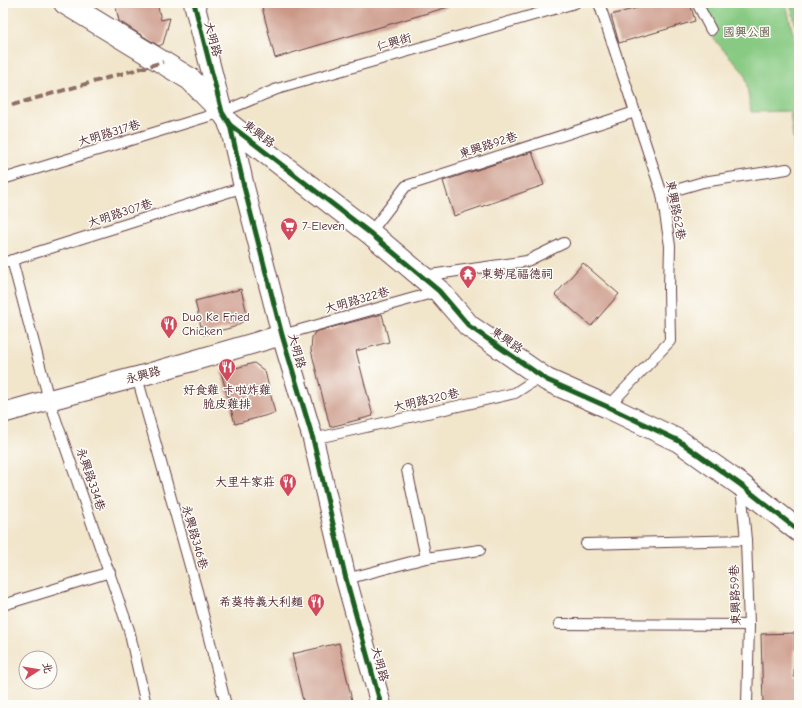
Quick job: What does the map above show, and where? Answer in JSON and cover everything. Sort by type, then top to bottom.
[{"type":"street","name":"東興路","points":[[65,3],[190,79],[226,119],[370,233],[439,291],[469,326],[541,376],[679,440],[741,485],[799,531]]},
{"type":"street","name":"大明路","points":[[194,3],[226,119],[282,335],[312,439],[346,579],[381,705]]},
{"type":"street","name":"永興路","points":[[3,413],[137,377],[282,335]]},
{"type":"lane","name":"仁興街","points":[[226,119],[277,89],[575,3]]},
{"type":"lane","name":"東興路62巷","points":[[599,3],[662,194],[670,246],[670,341],[608,407]]},
{"type":"lane","points":[[697,3],[711,30]]},
{"type":"lane","name":"東興路92巷","points":[[370,233],[406,186],[634,112]]},
{"type":"lane","name":"大明路317巷","points":[[3,179],[226,119]]},
{"type":"lane","points":[[662,194],[703,182],[787,169]]},
{"type":"lane","name":"大明路307巷","points":[[7,262],[244,187]]},
{"type":"lane","points":[[421,276],[527,261],[564,243]]},
{"type":"lane","name":"永興路334巷","points":[[7,262],[49,400],[129,630],[146,705]]},
{"type":"lane","name":"大明路322巷","points":[[282,335],[439,291]]},
{"type":"lane","name":"大明路320巷","points":[[312,439],[516,392],[541,376]]},
{"type":"lane","name":"永興路346巷","points":[[137,377],[197,592],[226,705]]},
{"type":"lane","points":[[407,470],[426,558]]},
{"type":"lane","name":"東興路59巷","points":[[741,485],[746,540],[749,625],[747,705]]},
{"type":"lane","points":[[586,544],[746,540]]},
{"type":"lane","points":[[346,579],[426,558],[480,550]]},
{"type":"lane","points":[[3,605],[110,572]]},
{"type":"lane","points":[[559,624],[749,625]]},
{"type":"green space","name":"國興公園","points":[[704,3],[786,3],[792,30],[799,48],[799,190],[790,111],[751,112],[745,74],[713,38],[716,28]]},
{"type":"green space","points":[[790,3],[799,3],[799,38]]},
{"type":"building","points":[[115,3],[157,3],[161,20],[170,18],[163,44],[159,46],[119,21]]},
{"type":"building","points":[[261,3],[448,3],[448,7],[275,58]]},
{"type":"building","points":[[655,3],[690,3],[695,21],[619,43],[611,15]]},
{"type":"building","points":[[532,152],[544,185],[454,216],[443,181]]},
{"type":"building","points":[[583,263],[619,294],[591,326],[555,295]]},
{"type":"building","points":[[241,289],[247,314],[245,320],[234,327],[203,335],[195,301]]},
{"type":"building","points":[[382,314],[389,342],[356,351],[373,416],[330,427],[311,350],[312,337],[315,332]]},
{"type":"building","points":[[254,363],[265,371],[275,413],[235,424],[221,372]]},
{"type":"building","points":[[795,633],[794,677],[799,677],[799,705],[763,705],[761,634]]},
{"type":"building","points":[[339,643],[353,705],[304,705],[292,654]]},
{"type":"marked path","points":[[12,105],[163,62]]},
{"type":"cycle path","points":[[194,3],[222,112],[230,125],[244,187],[282,335],[313,439],[346,579],[381,705]]},
{"type":"cycle path","points":[[230,125],[370,233],[439,291],[469,326],[547,380],[679,441],[741,485],[799,531]]},
{"type":"place","name":"7-Eleven","points":[[289,241]]},
{"type":"place","name":"東勢尾福德祠","points":[[468,289]]},
{"type":"place","name":"Duo Ke Fried Chicken","points":[[169,339]]},
{"type":"place","name":"好食雞 卡啦炸雞 脆皮雞排","points":[[227,382]]},
{"type":"place","name":"大里牛家莊","points":[[288,497]]},
{"type":"place","name":"希葵特義大利麵","points":[[316,617]]}]
